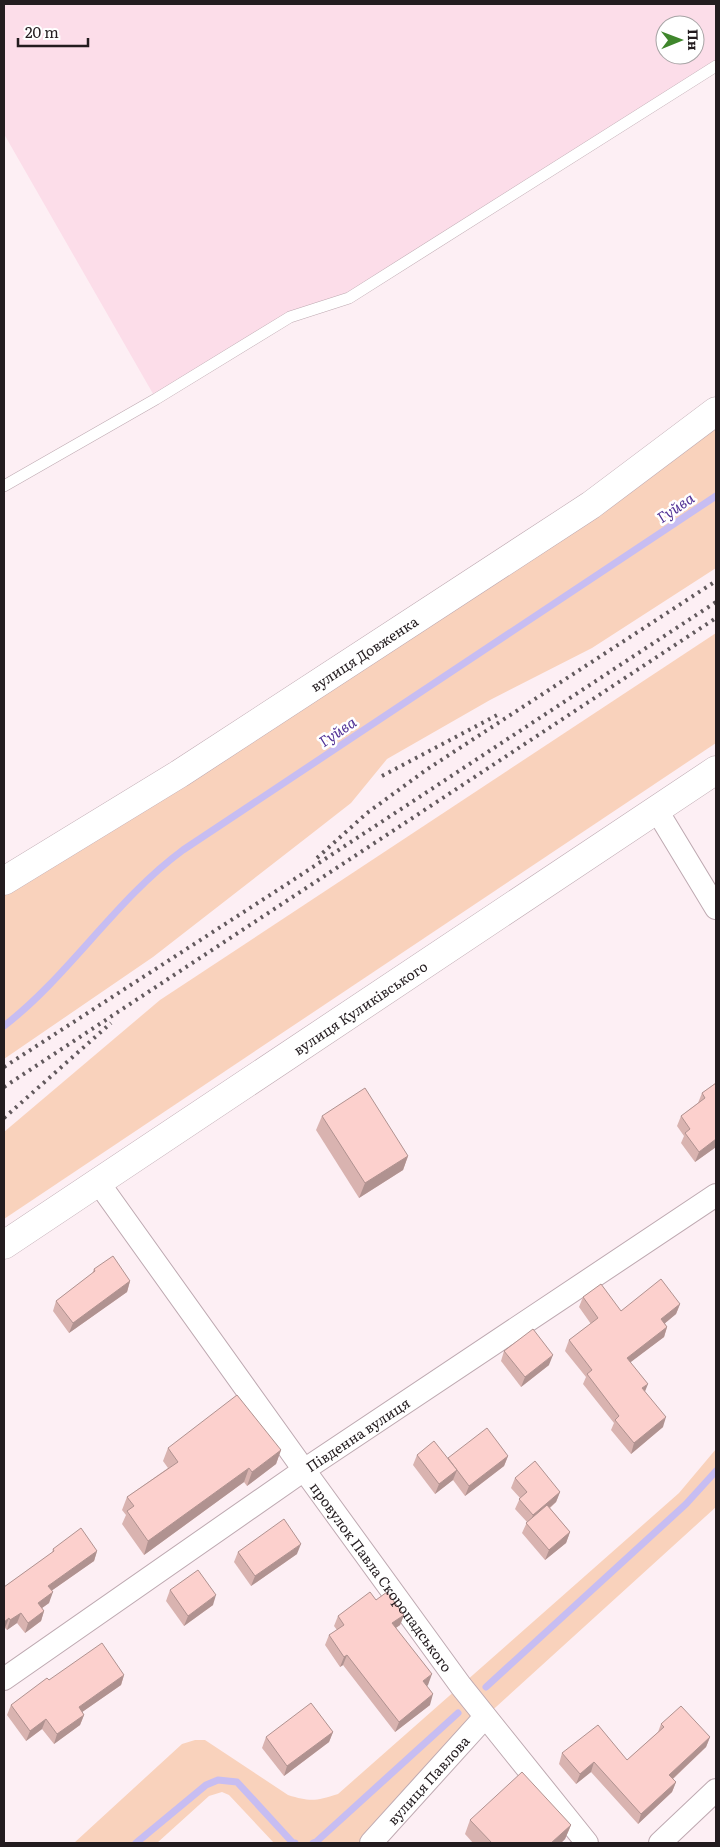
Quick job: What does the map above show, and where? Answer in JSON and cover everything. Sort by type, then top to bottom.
[{"type":"street","name":"вулиця Довженка","points":[[4,881],[179,774],[582,510],[716,411]]},
{"type":"street","name":"вулиця Куликівського","points":[[4,1245],[716,770]]},
{"type":"street","points":[[656,809],[716,908]]},
{"type":"street","name":"провулок Павла Скоропадського","points":[[98,1182],[304,1470],[485,1717],[587,1843]]},
{"type":"street","name":"Південна вулиця","points":[[4,1679],[304,1470],[716,1195]]},
{"type":"street","name":"вулиця Павлова","points":[[371,1843],[485,1717]]},
{"type":"street","points":[[660,1843],[716,1790]]},
{"type":"lane","points":[[4,486],[156,399],[290,317],[349,298],[716,66]]},
{"type":"shaded area","points":[[4,4],[716,4],[716,66],[349,298],[290,317],[156,399],[4,134]]},
{"type":"shaded area","points":[[716,411],[716,568],[592,648],[490,700],[387,759],[351,803],[153,957],[4,1059],[4,881]]},
{"type":"shaded area","points":[[716,633],[716,743],[4,1219],[4,1132],[160,1000]]},
{"type":"shaded area","points":[[716,1449],[716,1507],[485,1717],[371,1843],[274,1843],[229,1795],[222,1792],[209,1796],[157,1843],[74,1843],[182,1744],[195,1740],[205,1740],[288,1795],[313,1800],[338,1794],[679,1493]]},
{"type":"building","points":[[716,1083],[716,1139],[699,1152],[685,1133],[690,1129],[681,1116],[705,1098],[702,1093]]},
{"type":"building","points":[[365,1088],[408,1156],[365,1183],[322,1116]]},
{"type":"building","points":[[113,1256],[130,1281],[73,1323],[56,1301],[95,1271],[94,1269]]},
{"type":"building","points":[[661,1279],[680,1304],[661,1319],[667,1327],[627,1358],[648,1384],[642,1388],[666,1417],[634,1443],[615,1420],[619,1416],[587,1374],[592,1370],[569,1340],[598,1318],[583,1297],[601,1284],[621,1311]]},
{"type":"building","points":[[533,1329],[553,1355],[525,1377],[504,1351]]},
{"type":"building","points":[[237,1395],[281,1450],[252,1472],[249,1468],[148,1541],[127,1511],[134,1506],[127,1497],[178,1462],[168,1448]]},
{"type":"building","points":[[487,1428],[508,1456],[469,1486],[448,1458]]},
{"type":"building","points":[[434,1441],[457,1470],[439,1484],[417,1455]]},
{"type":"building","points":[[535,1461],[560,1492],[533,1515],[519,1499],[527,1492],[515,1478]]},
{"type":"building","points":[[547,1505],[570,1532],[549,1550],[526,1523]]},
{"type":"building","points":[[284,1519],[301,1544],[255,1576],[238,1552]]},
{"type":"building","points":[[81,1528],[97,1551],[48,1586],[53,1592],[38,1603],[44,1611],[28,1623],[21,1613],[4,1622],[4,1587],[54,1551],[53,1549]]},
{"type":"building","points":[[198,1570],[216,1595],[188,1616],[170,1590]]},
{"type":"building","points":[[370,1592],[376,1600],[387,1592],[404,1615],[392,1623],[432,1674],[423,1681],[433,1694],[399,1722],[347,1655],[344,1657],[329,1635],[344,1625],[338,1616]]},
{"type":"building","points":[[102,1643],[124,1675],[79,1707],[84,1715],[57,1734],[46,1719],[30,1731],[11,1705],[47,1678],[49,1680]]},
{"type":"building","points":[[311,1703],[333,1732],[287,1766],[266,1737]]},
{"type":"building","points":[[681,1706],[710,1737],[669,1775],[676,1782],[641,1814],[594,1762],[580,1774],[562,1753],[598,1725],[627,1760],[664,1727],[661,1724]]},
{"type":"building","points":[[522,1772],[571,1825],[551,1843],[492,1843],[470,1820]]},
{"type":"waterway","name":"Гуйва","points":[[4,1026],[50,984],[136,891],[183,850],[716,496]]},
{"type":"waterway","points":[[486,1687],[686,1504],[716,1471]]},
{"type":"waterway","points":[[313,1843],[458,1713]]},
{"type":"waterway","points":[[136,1843],[206,1785],[218,1780],[237,1782],[295,1843]]},
{"type":"railway","points":[[317,858],[367,813],[426,770],[716,581]]},
{"type":"railway","points":[[4,1067],[287,884],[716,602]]},
{"type":"railway","points":[[4,1087],[716,618]]},
{"type":"railway","points":[[382,776],[501,713]]},
{"type":"railway","points":[[4,1118],[111,1023]]}]
